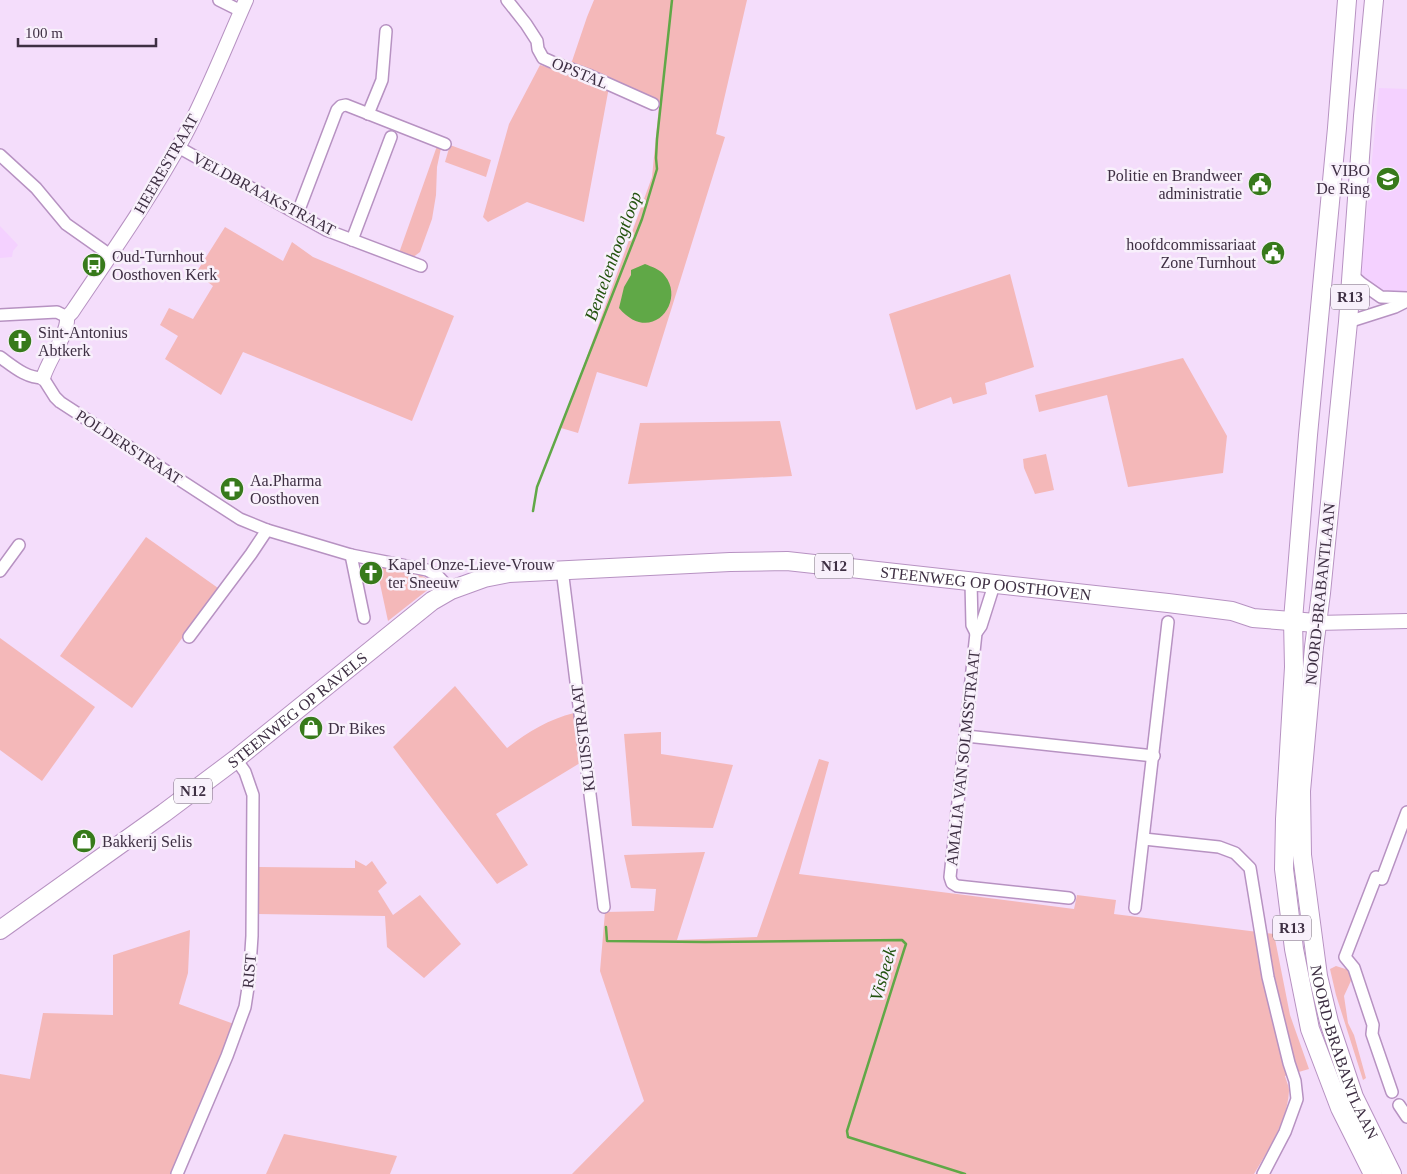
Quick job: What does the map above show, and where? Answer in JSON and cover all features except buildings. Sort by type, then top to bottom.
[{"type":"main road","name":"NOORD-BRABANTLAAN","points":[[1347,0],[1293,620],[1294,668],[1284,869],[1294,948],[1310,1029],[1340,1108],[1373,1174]]},
{"type":"main road","name":"NOORD-BRABANTLAAN","points":[[1374,0],[1363,116],[1348,322],[1316,622],[1301,791],[1302,855],[1317,972],[1329,1022],[1354,1097],[1392,1174]]},
{"type":"main road","name":"STEENWEG OP OOSTHOVEN","points":[[562,569],[787,561],[1232,611],[1253,618],[1316,622]]},
{"type":"main road","name":"STEENWEG OP RAVELS","points":[[0,930],[164,813],[236,758],[432,601],[451,590],[494,576],[562,569]]},
{"type":"street","points":[[219,0],[244,6]]},
{"type":"street","name":"OPSTAL","points":[[507,0],[537,41],[538,49],[543,58],[588,75],[653,104]]},
{"type":"street","name":"HEERESTRAAT","points":[[44,378],[47,365],[67,327],[67,317],[110,255],[178,147],[203,98],[244,6]]},
{"type":"street","points":[[368,114],[382,80],[386,31]]},
{"type":"street","points":[[296,213],[337,110],[341,106],[346,105],[445,144]]},
{"type":"street","name":"VELDBRAAKSTRAAT","points":[[352,240],[391,137]]},
{"type":"street","name":"VELDBRAAKSTRAAT","points":[[178,147],[326,230],[422,266]]},
{"type":"street","points":[[0,155],[36,188],[66,224],[110,255]]},
{"type":"street","points":[[1351,274],[1381,297],[1407,300]]},
{"type":"street","points":[[1348,322],[1395,308],[1407,300]]},
{"type":"street","points":[[0,315],[57,312],[67,317]]},
{"type":"street","points":[[0,357],[32,378],[44,378]]},
{"type":"street","name":"POLDERSTRAAT","points":[[44,378],[54,397],[60,402],[240,518],[267,530],[351,555],[427,570],[437,575],[451,590]]},
{"type":"street","points":[[189,636],[267,530]]},
{"type":"street","points":[[0,571],[18,544]]},
{"type":"street","points":[[351,555],[364,618]]},
{"type":"street","name":"KLUISSTRAAT","points":[[562,569],[604,907]]},
{"type":"street","name":"AMALIA VAN SOLMSSTRAAT","points":[[971,582],[972,625],[976,634]]},
{"type":"street","name":"AMALIA VAN SOLMSSTRAAT","points":[[994,584],[976,634],[950,878],[952,883],[957,886],[1069,898]]},
{"type":"street","name":"STEENWEG OP OOSTHOVEN","points":[[1316,622],[1407,621]]},
{"type":"street","points":[[1135,908],[1168,622]]},
{"type":"street","points":[[966,736],[1154,756]]},
{"type":"street","name":"RIST","points":[[177,1174],[227,1056],[245,1006],[249,981],[252,936],[253,795],[245,772],[236,758]]},
{"type":"street","points":[[1392,1092],[1372,1034],[1373,1025],[1354,968],[1345,957],[1376,877],[1382,879],[1407,812]]},
{"type":"street","points":[[1144,839],[1219,847],[1235,852],[1250,868],[1268,977],[1295,1081],[1297,1099],[1284,1132],[1263,1174]]},
{"type":"street","points":[[1399,1105],[1407,1117]]},
{"type":"shaded area","points":[[594,0],[747,0],[716,134],[725,137],[647,387],[597,372],[578,433],[561,428],[652,177],[659,106],[609,87],[584,222],[527,202],[488,222],[483,217],[509,124],[540,65],[568,73]]},
{"type":"shaded area","name":"VIBO De Ring","points":[[1379,88],[1407,89],[1407,291],[1403,294],[1386,291],[1369,283],[1361,272]]},
{"type":"shaded area","points":[[450,145],[491,160],[486,177],[445,162]]},
{"type":"shaded area","points":[[437,146],[441,148],[437,167],[436,195],[432,219],[420,252],[412,258],[399,253]]},
{"type":"shaded area","points":[[0,226],[18,245],[13,251],[12,257],[0,258]]},
{"type":"shaded area","points":[[225,227],[283,261],[292,242],[313,257],[454,316],[412,421],[243,352],[221,395],[165,359],[178,336],[160,325],[169,308],[193,319],[213,286],[196,273]]},
{"type":"shaded area","points":[[645,264],[658,270],[665,276],[670,286],[671,297],[668,308],[662,316],[653,321],[643,323],[631,319],[619,308],[624,287],[631,275],[631,270]]},
{"type":"shaded area","points":[[1010,274],[1034,367],[985,383],[987,394],[953,404],[951,397],[916,410],[889,314]]},
{"type":"shaded area","points":[[1183,358],[1227,436],[1223,473],[1128,487],[1107,395],[1039,412],[1035,395]]},
{"type":"shaded area","points":[[780,421],[792,476],[628,484],[640,423]]},
{"type":"shaded area","points":[[1046,454],[1054,490],[1035,494],[1024,468],[1023,459]]},
{"type":"shaded area","points":[[146,537],[218,588],[132,708],[60,656]]},
{"type":"shaded area","points":[[381,564],[420,575],[426,578],[430,588],[388,621],[379,579]]},
{"type":"shaded area","points":[[0,638],[95,707],[42,781],[0,750]]},
{"type":"shaded area","points":[[455,686],[507,748],[539,727],[574,713],[580,763],[496,814],[528,865],[497,884],[393,747]]},
{"type":"shaded area","points":[[661,732],[661,754],[733,765],[713,828],[632,826],[624,734]]},
{"type":"shaded area","points":[[819,759],[829,762],[799,874],[1074,909],[1077,895],[1116,900],[1114,914],[1274,934],[1290,1015],[1309,1069],[1285,1076],[1289,1091],[1285,1112],[1276,1134],[1254,1174],[572,1174],[644,1101],[600,971],[605,912],[654,911],[656,889],[631,888],[624,855],[705,852],[677,940],[757,937]]},
{"type":"shaded area","points":[[355,860],[366,866],[372,861],[387,883],[378,891],[393,915],[420,895],[461,944],[424,978],[387,947],[385,916],[257,914],[259,867],[355,868]]},
{"type":"shaded area","points":[[190,930],[188,973],[179,1004],[234,1024],[221,1059],[170,1174],[0,1174],[0,1074],[30,1079],[43,1013],[113,1015],[113,955]]},
{"type":"shaded area","points":[[1336,966],[1355,972],[1344,996],[1348,1023],[1354,1035],[1366,1078],[1363,1080],[1336,995],[1330,969]]},
{"type":"shaded area","points":[[284,1134],[397,1156],[390,1174],[266,1174]]},
{"type":"waterway","name":"Bentelenhoogtloop","points":[[533,511],[537,487],[642,219],[657,169],[657,139],[672,0]]},
{"type":"waterway","name":"Visbeek","points":[[606,927],[607,941],[902,940],[906,944],[847,1131],[848,1137],[965,1174]]},
{"type":"place","name":"VIBO De Ring","points":[[1388,179]]},
{"type":"place","name":"Politie en Brandweer administratie","points":[[1260,184]]},
{"type":"place","name":"hoofdcommissariaat Zone Turnhout","points":[[1273,253]]},
{"type":"place","name":"Oud-Turnhout Oosthoven Kerk","points":[[94,265]]},
{"type":"place","name":"Sint-Antonius Abtkerk","points":[[20,341]]},
{"type":"place","name":"Aa.Pharma Oosthoven","points":[[232,489]]},
{"type":"place","name":"Kapel Onze-Lieve-Vrouw ter Sneeuw","points":[[371,573]]},
{"type":"place","name":"Dr Bikes","points":[[311,728]]},
{"type":"place","name":"Bakkerij Selis","points":[[84,841]]}]
